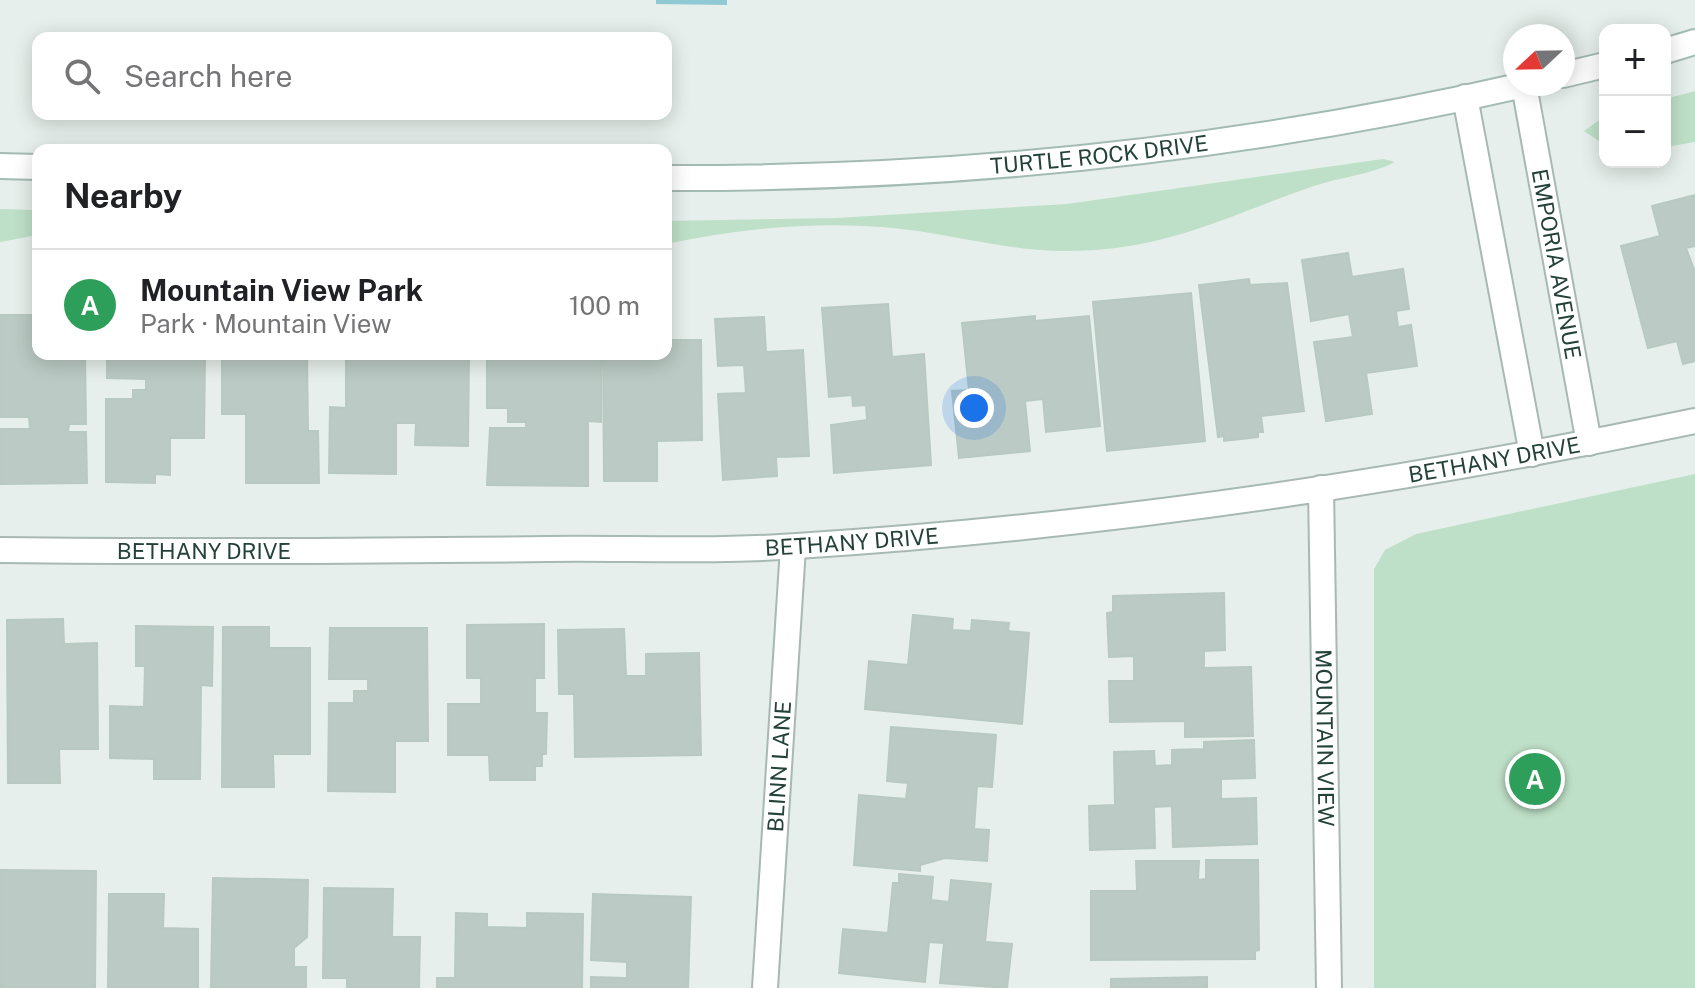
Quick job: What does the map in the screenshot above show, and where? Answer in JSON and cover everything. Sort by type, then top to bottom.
[{"type":"street","points":[[1671,49],[1695,42]]},
{"type":"street","points":[[1575,72],[1599,66]]},
{"type":"street","name":"TURTLE ROCK DRIVE","points":[[672,178],[954,168],[1255,137],[1503,89]]},
{"type":"street","name":"EMPORIA AVENUE","points":[[1528,96],[1589,443]]},
{"type":"street","points":[[1465,97],[1532,454]]},
{"type":"street","points":[[0,166],[32,167]]},
{"type":"street","name":"BETHANY DRIVE","points":[[0,550],[259,552],[793,547],[1067,522],[1321,488],[1532,454],[1695,421]]},
{"type":"street","name":"MOUNTAIN VIEW","points":[[1321,488],[1329,988]]},
{"type":"street","name":"BLINN LANE","points":[[765,988],[793,547]]},
{"type":"green space","points":[[1695,91],[1695,142],[1671,146],[1671,97]]},
{"type":"green space","points":[[1599,120],[1599,141],[1584,131]]},
{"type":"green space","points":[[1383,159],[1395,162],[1314,186],[1164,239],[1100,250],[1023,248],[901,229],[842,225],[753,230],[672,243],[672,221],[836,218],[1067,204]]},
{"type":"green space","points":[[0,209],[32,210],[32,236],[0,242]]},
{"type":"green space","points":[[1695,474],[1695,988],[1374,988],[1374,569],[1385,550],[1416,534]]},
{"type":"water","points":[[656,0],[727,0],[727,5],[656,4]]},
{"type":"building","points":[[1695,195],[1695,246],[1686,248],[1695,272],[1695,361],[1683,364],[1677,341],[1648,348],[1621,246],[1660,236],[1652,206]]},
{"type":"building","points":[[1348,253],[1352,277],[1403,269],[1409,309],[1396,311],[1398,327],[1411,325],[1417,366],[1366,373],[1372,414],[1326,421],[1314,342],[1353,337],[1349,314],[1311,321],[1302,260]]},
{"type":"building","points":[[1249,279],[1250,285],[1287,283],[1304,411],[1261,416],[1263,432],[1258,432],[1258,437],[1224,441],[1224,436],[1218,437],[1199,285]]},
{"type":"building","points":[[1191,293],[1205,441],[1107,451],[1093,302]]},
{"type":"building","points":[[888,304],[892,357],[924,354],[931,465],[834,473],[831,425],[867,420],[866,405],[853,406],[852,395],[829,397],[822,308]]},
{"type":"building","points":[[0,315],[32,315],[32,360],[85,360],[86,424],[69,424],[68,432],[86,432],[87,483],[0,484],[0,429],[30,429],[29,417],[0,417]]},
{"type":"building","points":[[1035,316],[1035,321],[1089,316],[1100,426],[1046,432],[1043,399],[1025,401],[1030,451],[959,458],[952,391],[969,390],[962,323]]},
{"type":"building","points":[[764,317],[766,352],[803,350],[809,456],[776,457],[777,476],[723,480],[718,394],[746,393],[744,365],[718,366],[715,319]]},
{"type":"building","points":[[672,340],[701,340],[702,440],[657,441],[657,481],[604,481],[603,360],[672,360]]},
{"type":"building","points":[[107,360],[205,360],[204,438],[170,438],[170,475],[155,474],[155,483],[106,482],[106,399],[133,399],[133,390],[146,390],[146,379],[107,378]]},
{"type":"building","points":[[222,360],[307,360],[308,431],[318,431],[319,483],[246,483],[246,414],[222,414]]},
{"type":"building","points":[[346,360],[469,360],[468,446],[415,445],[416,423],[396,423],[396,474],[329,473],[330,407],[346,408]]},
{"type":"building","points":[[487,360],[601,360],[601,422],[588,421],[588,486],[487,485],[490,428],[526,428],[526,422],[508,422],[508,408],[487,408]]},
{"type":"building","points":[[1224,593],[1225,650],[1204,651],[1204,668],[1251,667],[1253,736],[1185,737],[1185,721],[1110,722],[1109,681],[1134,681],[1134,656],[1109,657],[1107,613],[1113,612],[1113,596]]},
{"type":"building","points":[[913,615],[953,619],[952,630],[971,631],[972,620],[1009,623],[1008,631],[1029,633],[1022,724],[865,709],[869,661],[908,665]]},
{"type":"building","points":[[63,619],[64,644],[97,643],[98,749],[59,749],[60,783],[8,783],[7,620]]},
{"type":"building","points":[[544,624],[544,678],[535,678],[535,713],[547,713],[546,754],[542,754],[542,766],[535,766],[535,780],[490,780],[489,755],[448,755],[448,704],[481,704],[481,678],[467,678],[467,625]]},
{"type":"building","points":[[136,626],[213,627],[212,686],[201,685],[200,779],[154,779],[154,759],[110,758],[110,706],[144,707],[145,666],[136,666]]},
{"type":"building","points":[[223,627],[269,627],[269,648],[310,648],[310,754],[273,754],[274,787],[222,787]]},
{"type":"building","points":[[330,628],[427,628],[428,741],[395,741],[395,792],[328,791],[329,703],[354,703],[354,691],[368,691],[368,679],[329,679]]},
{"type":"building","points":[[624,629],[626,676],[646,676],[646,654],[699,653],[701,755],[575,757],[574,694],[559,694],[558,630]]},
{"type":"building","points":[[891,727],[996,735],[992,787],[977,786],[974,829],[989,830],[987,861],[945,858],[920,865],[920,871],[854,865],[859,795],[906,799],[908,783],[887,781]]},
{"type":"building","points":[[1254,740],[1255,778],[1221,779],[1221,799],[1256,798],[1257,844],[1173,847],[1172,806],[1154,807],[1155,848],[1090,850],[1089,806],[1115,805],[1114,752],[1154,751],[1155,766],[1172,765],[1172,750],[1204,749],[1204,742]]},
{"type":"building","points":[[1206,860],[1258,860],[1259,950],[1255,951],[1255,959],[1091,960],[1091,891],[1137,891],[1136,861],[1199,861],[1198,880],[1206,879]]},
{"type":"building","points":[[1,870],[96,871],[95,988],[1,988]]},
{"type":"building","points":[[899,874],[933,877],[931,900],[949,902],[951,880],[991,884],[985,942],[1012,944],[1007,988],[940,983],[944,943],[929,942],[925,982],[839,973],[843,929],[888,933],[893,883],[899,883]]},
{"type":"building","points":[[213,878],[308,880],[307,937],[294,948],[294,967],[306,967],[306,988],[211,988]]},
{"type":"building","points":[[324,888],[393,889],[392,937],[420,937],[419,988],[347,988],[347,978],[323,978]]},
{"type":"building","points":[[109,894],[164,894],[163,928],[198,929],[198,988],[108,988]]},
{"type":"building","points":[[593,894],[691,897],[688,988],[591,988],[591,977],[627,978],[627,962],[591,960]]},
{"type":"building","points":[[456,913],[487,914],[487,927],[527,928],[527,913],[583,914],[582,988],[437,988],[437,978],[455,978]]},
{"type":"building","points":[[1207,977],[1207,988],[1111,988],[1111,979]]},
{"type":"place","name":"Mountain View Park","points":[[1535,779]]}]
